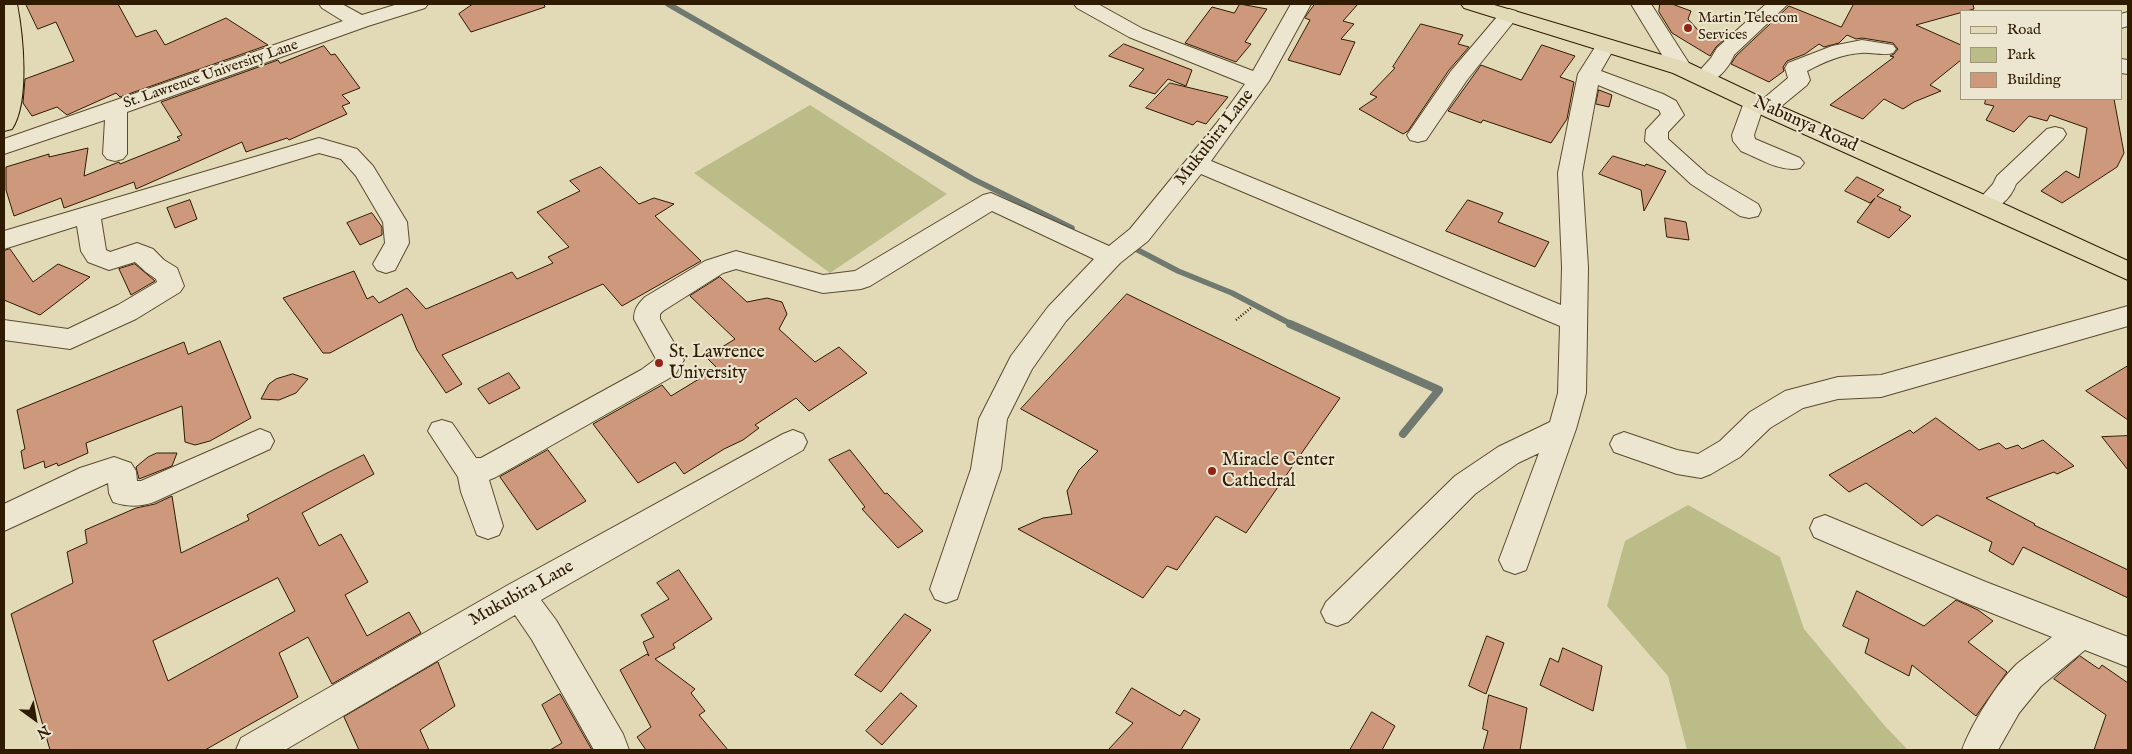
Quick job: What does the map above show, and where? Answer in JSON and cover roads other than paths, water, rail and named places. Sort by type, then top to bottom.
[{"type":"main road","points":[[4,124],[12,90],[14,50],[7,4]]},
{"type":"main road","points":[[1471,4],[1613,47],[1670,49]]},
{"type":"main road","name":"Nabunya Road","points":[[1670,49],[1759,105],[1986,205],[2128,271]]},
{"type":"street","points":[[329,4],[344,14],[362,22]]},
{"type":"street","name":"St. Lawrence University Lane","points":[[4,147],[418,4]]},
{"type":"street","points":[[1084,4],[1136,34],[1258,81]]},
{"type":"street","name":"Mukubira Lane","points":[[946,589],[986,468],[993,419],[1021,363],[1058,314],[1111,257],[1139,235],[1224,129],[1258,81],[1301,4]]},
{"type":"street","points":[[1670,49],[1721,60],[1724,52],[1778,4]]},
{"type":"street","points":[[1418,135],[1459,76],[1509,15]]},
{"type":"street","points":[[1515,560],[1562,429],[1572,393],[1575,268],[1570,173],[1589,74],[1613,47]]},
{"type":"street","points":[[1792,163],[1749,146],[1744,141],[1743,135],[1759,105],[1799,80],[1796,68],[1831,52],[1850,47],[1886,49]]},
{"type":"street","points":[[1589,74],[1655,99],[1668,106],[1673,115],[1657,130],[1656,141],[1699,179],[1749,210]]},
{"type":"street","points":[[115,154],[116,108]]},
{"type":"street","points":[[1986,205],[2004,186],[2005,181],[2055,134]]},
{"type":"street","points":[[4,240],[319,145],[349,154],[365,171],[395,222],[397,243],[386,264]]},
{"type":"street","points":[[1196,164],[1574,321]]},
{"type":"street","points":[[442,430],[466,467],[472,471],[486,469],[665,368],[670,360],[647,319],[647,312],[654,304],[714,267],[736,260],[823,284],[862,280],[991,201],[1111,257]]},
{"type":"street","points":[[4,330],[70,339],[127,312],[171,286],[168,274],[155,266],[144,255],[137,252],[109,261],[97,256],[93,251],[88,216]]},
{"type":"street","points":[[1624,444],[1677,462],[1701,466],[1730,450],[1760,420],[1795,399],[1838,388],[1881,386],[2128,316]]},
{"type":"street","points":[[1337,612],[1465,485],[1508,455],[1562,429]]},
{"type":"street","points":[[4,518],[90,477],[114,469],[121,471],[124,493],[143,493],[260,441]]},
{"type":"street","name":"Mukubira Lane","points":[[253,750],[340,697],[519,595],[794,442]]},
{"type":"street","points":[[472,471],[476,492],[488,526]]},
{"type":"street","points":[[1825,528],[1975,592],[2128,652]]},
{"type":"street","points":[[519,595],[544,630],[612,750]]},
{"type":"street","points":[[1979,750],[2007,702],[2029,675],[2082,633]]},
{"type":"waterway","points":[[668,4],[973,179],[1072,228]]},
{"type":"waterway","points":[[1134,248],[1178,271],[1232,293],[1293,325]]},
{"type":"waterway","points":[[1290,324],[1439,390],[1403,434]]},
{"type":"place","name":"Martin Telecom Services","points":[[1688,28]]},
{"type":"place","name":"St. Lawrence University","points":[[659,363]]},
{"type":"place","name":"Miracle Center Cathedral","points":[[1212,471]]}]
